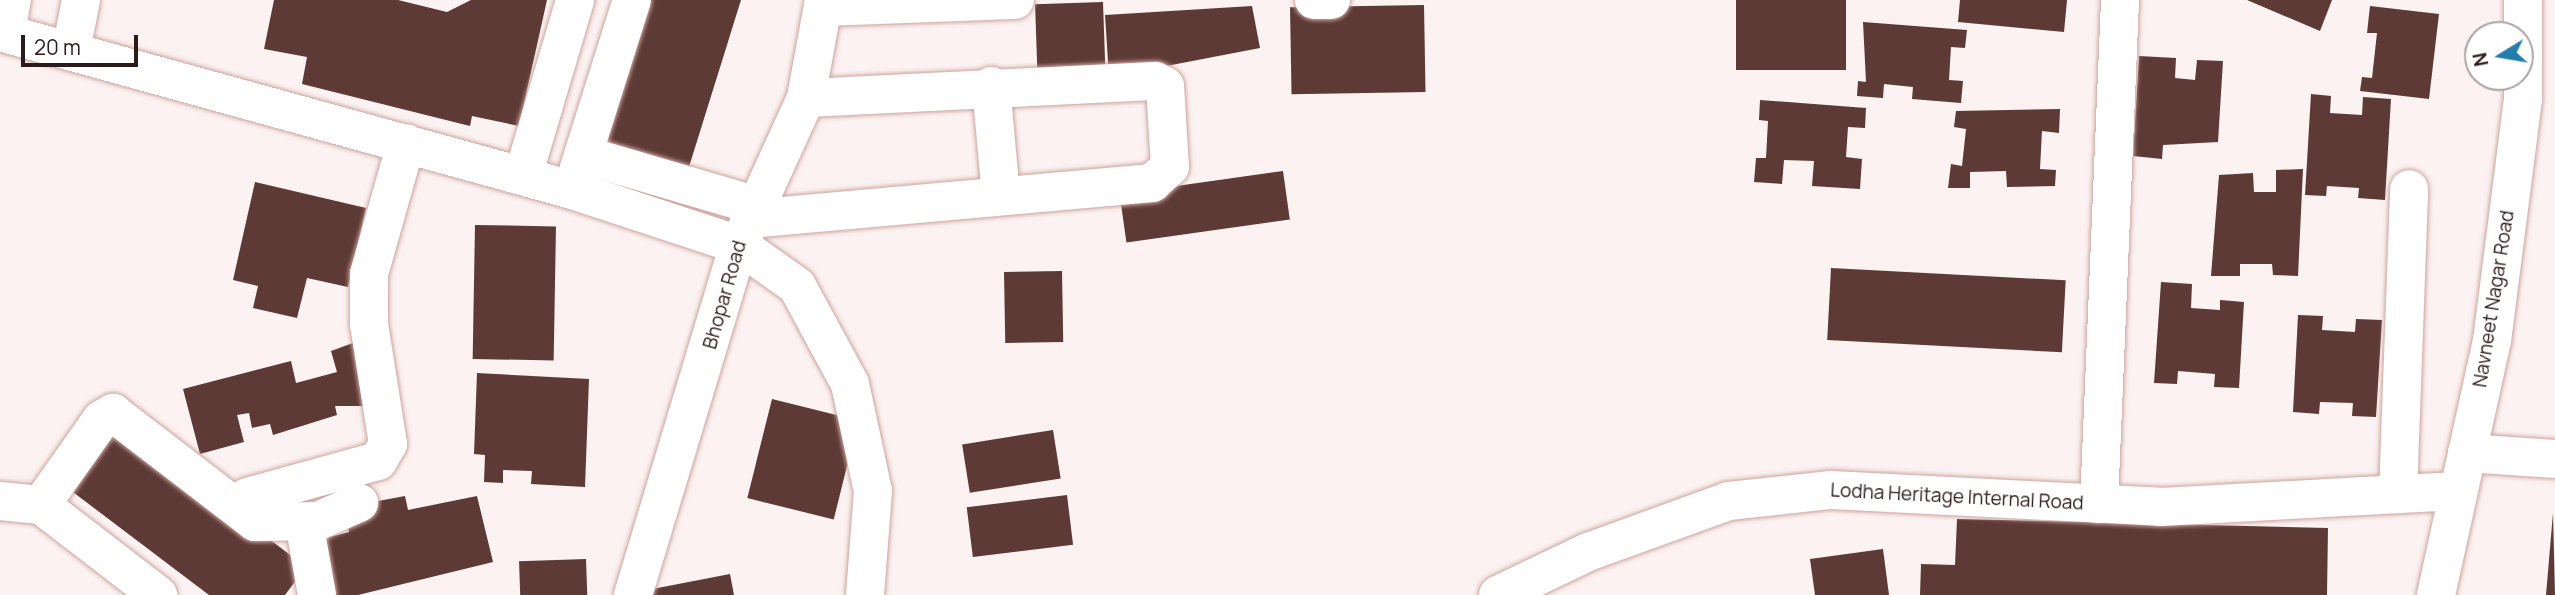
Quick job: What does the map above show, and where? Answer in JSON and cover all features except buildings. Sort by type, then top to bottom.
[{"type":"street","points":[[71,51],[81,0]]},
{"type":"street","points":[[523,176],[575,0]]},
{"type":"street","points":[[578,173],[632,0]]},
{"type":"street","points":[[823,4],[1015,0]]},
{"type":"street","points":[[1314,0],[1331,0]]},
{"type":"street","name":"Lodha Heritage Internal Road","points":[[2099,504],[2120,0]]},
{"type":"street","name":"Navneet Nagar Road","points":[[2436,595],[2491,341],[2539,95],[2523,0]]},
{"type":"street","name":"Bhopar Road","points":[[633,595],[748,223],[806,98],[823,4]]},
{"type":"street","points":[[6,22],[71,51],[523,176],[578,173],[748,223],[1164,177],[1170,167],[1165,86],[1142,78],[806,98]]},
{"type":"street","points":[[991,86],[1001,196]]},
{"type":"street","points":[[247,497],[378,461],[388,444],[369,324],[369,274],[406,143]]},
{"type":"street","points":[[2398,494],[2409,189]]},
{"type":"street","points":[[748,223],[797,286],[850,384],[873,491],[864,595]]},
{"type":"street","points":[[41,505],[102,419],[113,413],[256,522],[303,522],[359,503]]},
{"type":"street","points":[[2467,453],[2555,459]]},
{"type":"street","name":"Lodha Heritage Internal Road","points":[[1498,595],[1588,552],[1729,501],[1831,490],[2161,507],[2458,491]]},
{"type":"street","points":[[0,501],[41,505],[158,595]]},
{"type":"street","points":[[303,522],[317,595]]}]
